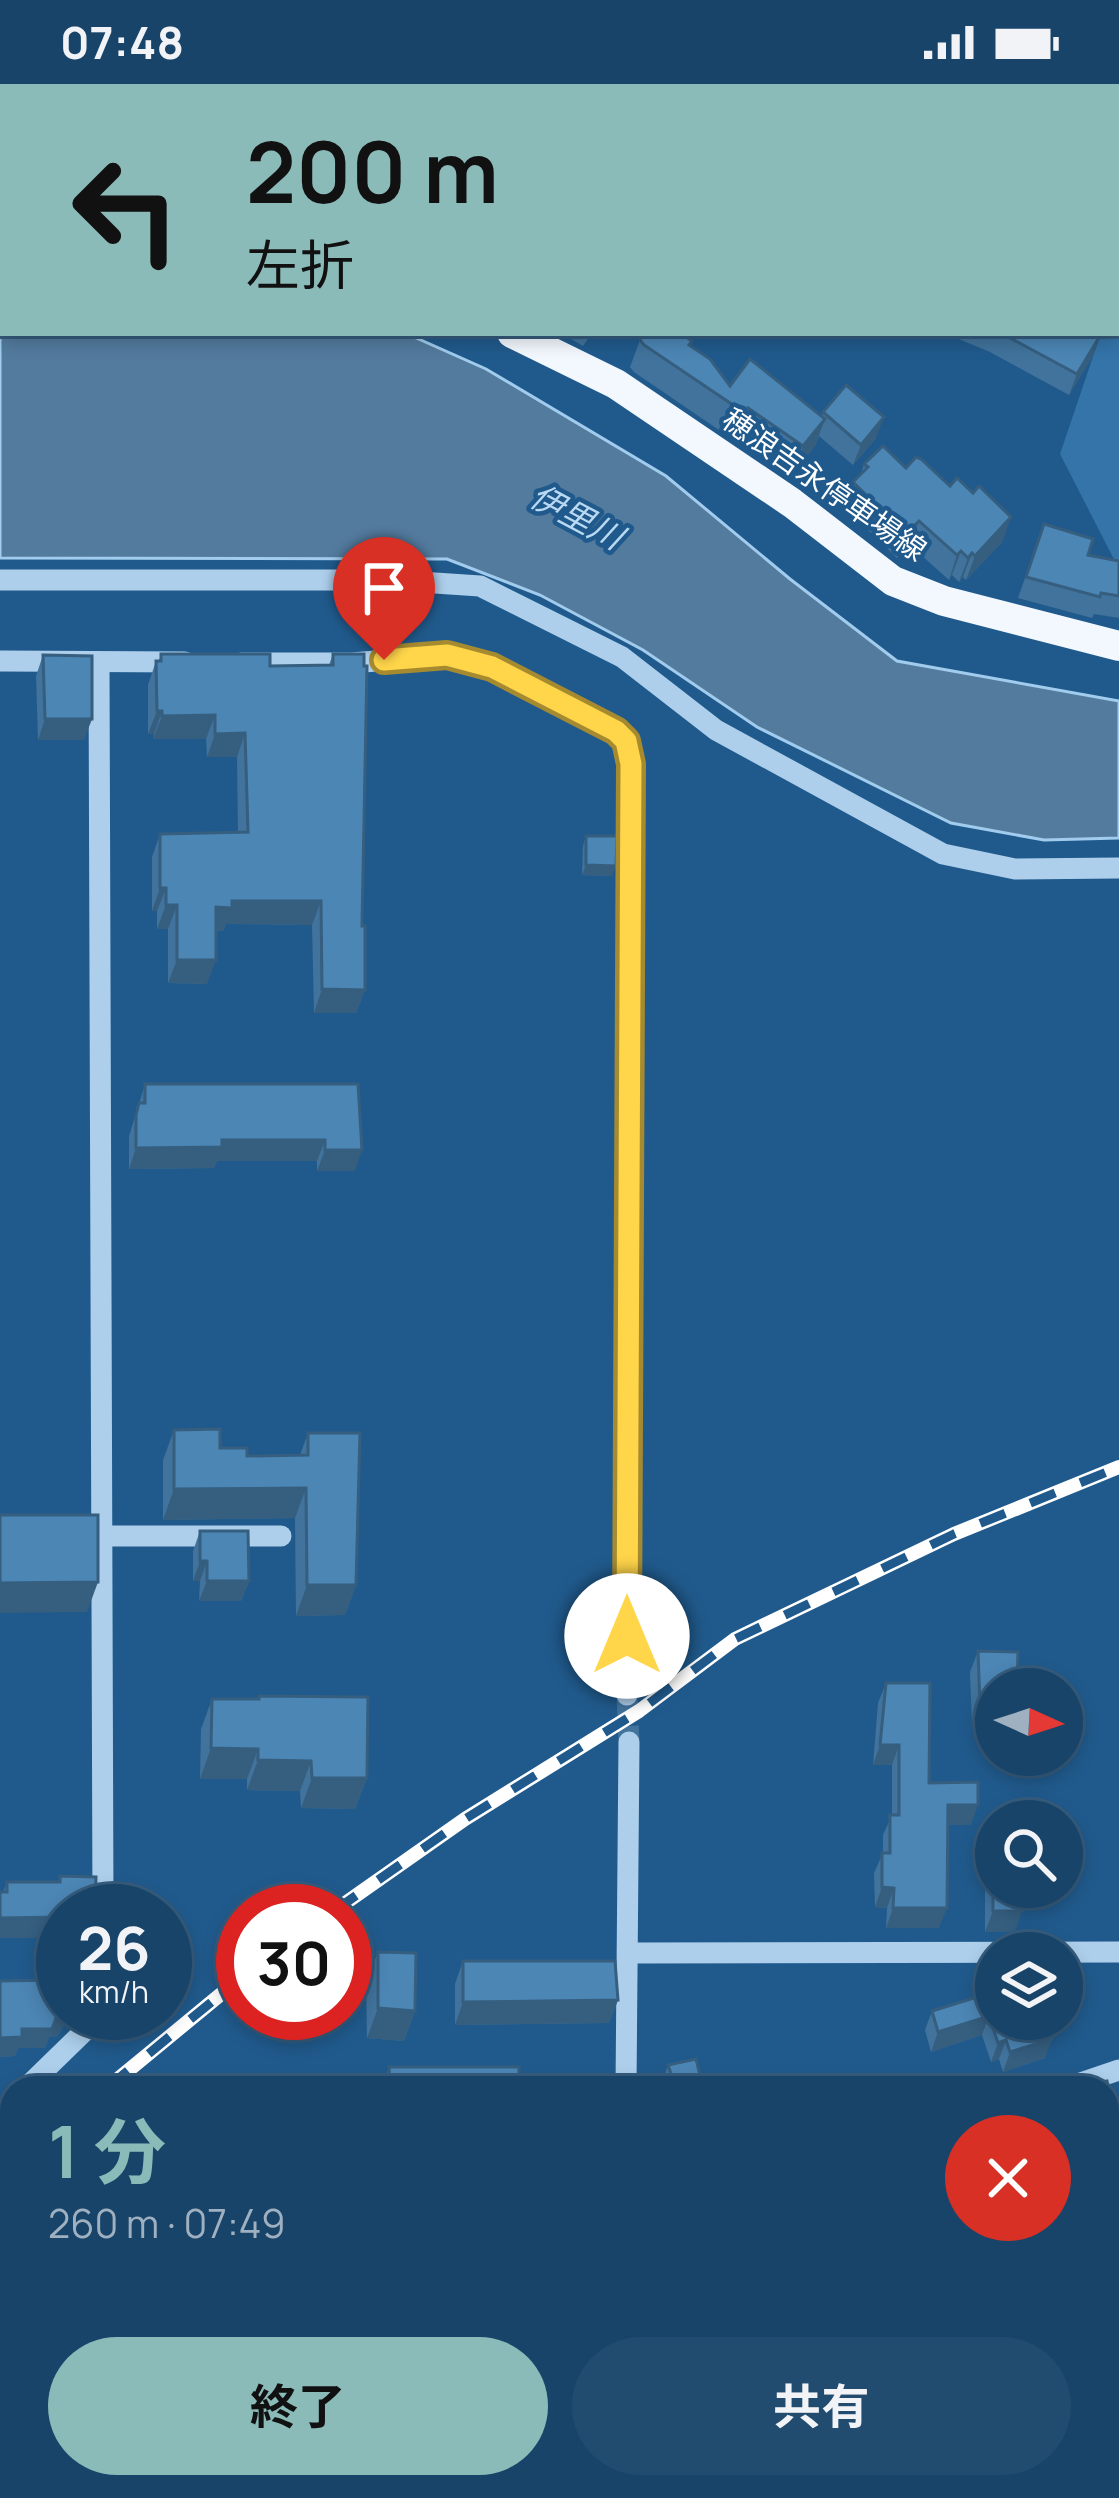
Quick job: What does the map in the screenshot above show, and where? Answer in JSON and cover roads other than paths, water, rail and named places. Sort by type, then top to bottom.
[{"type":"main road","name":"穂浪吉永停車場線","points":[[518,336],[616,384],[791,503],[893,581],[944,601],[1119,646]]},
{"type":"street","points":[[0,580],[390,580],[480,586],[622,657],[716,730],[943,854],[1015,869],[1119,868]]},
{"type":"street","points":[[0,661],[352,663],[447,655],[492,667],[616,731],[626,741],[631,764],[627,1696]]},
{"type":"street","points":[[99,662],[103,1884]]},
{"type":"street","points":[[101,1536],[281,1536]]},
{"type":"street","points":[[626,2076],[629,1742]]},
{"type":"street","points":[[630,1952],[1119,1952]]},
{"type":"street","points":[[38,2076],[75,2040]]},
{"type":"water","name":"伊里川","points":[[0,336],[412,336],[486,369],[666,476],[897,661],[1119,701],[1119,838],[1044,840],[951,823],[757,727],[643,650],[540,595],[447,559],[0,558]]},
{"type":"tunnel","points":[[627,1695],[629,1742]]},
{"type":"railway","points":[[372,1884],[465,1819],[639,1711],[735,1639],[954,1534],[1119,1467]]},
{"type":"railway","points":[[122,2076],[216,1998]]}]
